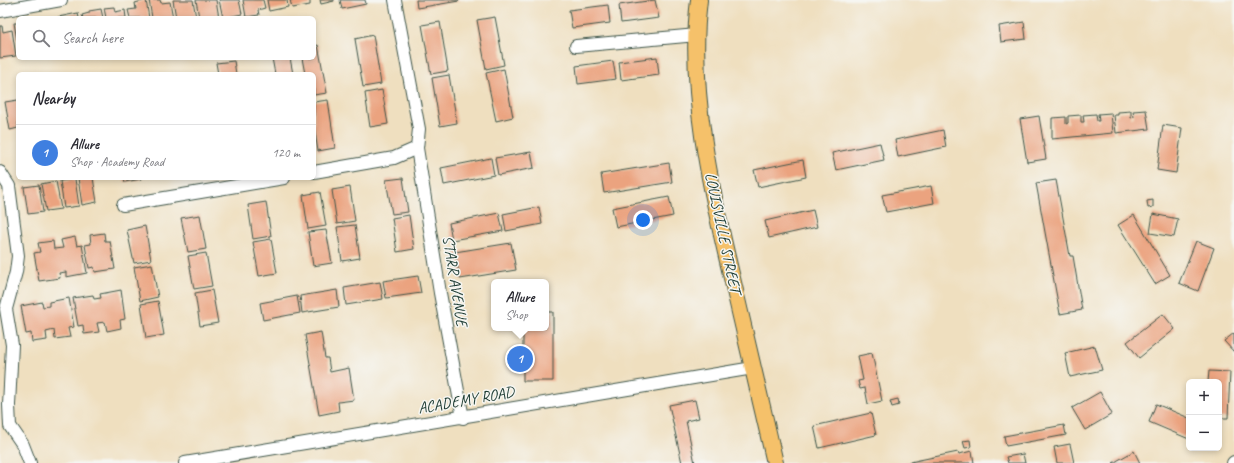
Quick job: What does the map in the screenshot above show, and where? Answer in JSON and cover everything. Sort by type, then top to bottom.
[{"type":"main road","name":"LOUISVILLE STREET","points":[[699,0],[697,35],[697,93],[714,202],[775,463]]},
{"type":"street","points":[[0,11],[61,0]]},
{"type":"street","name":"STARR AVENUE","points":[[395,0],[419,129],[417,148],[440,293],[463,418]]},
{"type":"street","points":[[576,46],[697,35]]},
{"type":"street","points":[[316,172],[394,158],[417,148]]},
{"type":"street","points":[[0,172],[9,186],[18,256],[16,272],[6,309],[12,345],[9,405],[10,426],[23,445],[30,463]]},
{"type":"street","points":[[123,205],[272,180]]},
{"type":"street","name":"ACADEMY ROAD","points":[[185,463],[262,457],[463,418],[753,368]]},
{"type":"building","points":[[146,0],[149,16],[130,16],[128,10],[136,9],[135,3]]},
{"type":"building","points":[[149,0],[160,0],[161,3],[170,2],[173,16],[152,16]]},
{"type":"building","points":[[173,0],[193,0],[196,16],[176,16]]},
{"type":"building","points":[[196,0],[216,0],[219,16],[199,16]]},
{"type":"building","points":[[219,0],[239,0],[242,14],[223,16]]},
{"type":"building","points":[[243,0],[263,0],[265,8],[258,10],[259,15],[246,16]]},
{"type":"building","points":[[267,0],[287,0],[288,7],[269,11]]},
{"type":"building","points":[[290,0],[310,0],[310,5],[292,8]]},
{"type":"building","points":[[320,0],[334,0],[334,1],[321,4]]},
{"type":"building","points":[[340,0],[365,0],[366,4],[342,9]]},
{"type":"building","points":[[416,0],[459,0],[459,1],[417,8]]},
{"type":"building","points":[[655,0],[659,18],[621,23],[619,5]]},
{"type":"building","points":[[608,5],[610,23],[572,28],[569,10]]},
{"type":"building","points":[[114,7],[115,12],[125,10],[126,16],[106,16],[104,8]]},
{"type":"building","points":[[101,9],[103,16],[82,16],[89,13],[89,11]]},
{"type":"building","points":[[78,13],[79,16],[63,16]]},
{"type":"building","points":[[495,17],[504,65],[486,69],[477,20]]},
{"type":"building","points":[[440,22],[448,71],[431,74],[422,25]]},
{"type":"building","points":[[1024,22],[1026,39],[1001,42],[999,26]]},
{"type":"building","points":[[14,23],[16,23],[16,34]]},
{"type":"building","points":[[0,26],[2,26],[3,32],[12,30],[16,56],[0,58]]},
{"type":"building","points":[[373,35],[381,84],[363,87],[355,39]]},
{"type":"building","points":[[318,45],[327,93],[316,95],[316,72],[305,72],[302,60],[316,60],[316,46]]},
{"type":"building","points":[[657,57],[659,75],[621,80],[619,62]]},
{"type":"building","points":[[272,60],[290,60],[293,72],[275,72]]},
{"type":"building","points":[[234,61],[236,72],[218,72],[216,63]]},
{"type":"building","points":[[613,61],[616,79],[578,84],[576,66]]},
{"type":"building","points":[[504,69],[513,117],[496,121],[486,73]]},
{"type":"building","points":[[449,75],[457,123],[440,126],[432,78]]},
{"type":"building","points":[[382,90],[388,124],[370,127],[365,93]]},
{"type":"building","points":[[16,100],[16,128],[10,130],[5,102]]},
{"type":"building","points":[[328,100],[335,148],[318,151],[316,138],[316,102]]},
{"type":"building","points":[[1146,110],[1149,129],[1116,133],[1114,115],[1118,115],[1118,112],[1131,111],[1131,118],[1134,117],[1133,111]]},
{"type":"building","points":[[1111,113],[1113,133],[1052,139],[1052,118],[1066,117],[1066,124],[1068,123],[1068,116],[1081,115],[1081,122],[1084,122],[1083,115],[1096,114],[1097,121],[1099,121],[1098,114]]},
{"type":"building","points":[[1039,116],[1046,159],[1027,162],[1020,119]]},
{"type":"building","points":[[1163,125],[1182,128],[1176,173],[1157,170]]},
{"type":"building","points":[[943,130],[946,147],[898,157],[895,140]]},
{"type":"building","points":[[880,143],[884,160],[836,170],[832,153]]},
{"type":"building","points":[[531,152],[534,168],[498,175],[495,158]]},
{"type":"building","points":[[491,158],[494,175],[444,185],[441,168]]},
{"type":"building","points":[[803,160],[806,177],[758,187],[754,170]]},
{"type":"building","points":[[669,163],[672,182],[604,193],[601,174]]},
{"type":"building","points":[[403,178],[408,212],[392,214],[386,180]]},
{"type":"building","points":[[75,180],[79,206],[64,208],[60,181]]},
{"type":"building","points":[[78,180],[93,180],[97,202],[82,205]]},
{"type":"building","points":[[124,180],[136,180],[125,182]]},
{"type":"building","points":[[1056,180],[1070,256],[1073,256],[1082,310],[1060,314],[1036,183]]},
{"type":"building","points":[[56,181],[61,209],[46,211],[41,184]]},
{"type":"building","points":[[39,185],[43,212],[28,214],[24,187]]},
{"type":"building","points":[[931,186],[934,203],[886,212],[882,195]]},
{"type":"building","points":[[350,187],[355,221],[337,224],[332,190]]},
{"type":"building","points":[[320,192],[326,226],[308,229],[303,195]]},
{"type":"building","points":[[669,197],[673,216],[616,227],[612,208]]},
{"type":"building","points":[[1153,200],[1153,207],[1148,208],[1147,201]]},
{"type":"building","points":[[266,202],[271,236],[253,239],[248,205]]},
{"type":"building","points":[[539,207],[542,224],[506,231],[503,214]]},
{"type":"building","points":[[813,210],[817,227],[769,238],[765,221]]},
{"type":"building","points":[[499,213],[503,231],[452,240],[449,223]]},
{"type":"building","points":[[1153,214],[1178,219],[1174,237],[1150,233]]},
{"type":"building","points":[[200,215],[206,249],[188,252],[181,218]]},
{"type":"building","points":[[409,215],[414,249],[397,252],[392,218]]},
{"type":"building","points":[[1134,215],[1170,275],[1155,284],[1118,225]]},
{"type":"building","points":[[355,225],[360,258],[342,261],[337,227]]},
{"type":"building","points":[[145,226],[151,260],[134,263],[127,230]]},
{"type":"building","points":[[326,230],[332,263],[313,266],[308,232]]},
{"type":"building","points":[[104,233],[105,241],[110,241],[115,269],[95,272],[94,267],[89,268],[85,245],[91,244],[90,235]]},
{"type":"building","points":[[75,237],[77,246],[82,245],[87,273],[66,277],[66,272],[59,273],[60,278],[39,281],[34,253],[40,252],[38,243],[53,241],[54,249],[63,248],[61,240]]},
{"type":"building","points":[[271,239],[277,273],[259,276],[253,242]]},
{"type":"building","points":[[1196,241],[1214,248],[1198,291],[1179,283]]},
{"type":"building","points":[[511,243],[516,270],[460,279],[455,252]]},
{"type":"building","points":[[206,253],[212,286],[194,289],[188,256]]},
{"type":"building","points":[[152,264],[158,297],[140,301],[134,267]]},
{"type":"building","points":[[418,276],[421,293],[386,298],[383,281]]},
{"type":"building","points":[[380,282],[383,299],[346,305],[344,288]]},
{"type":"building","points":[[121,290],[125,319],[120,320],[121,328],[107,331],[105,322],[97,323],[99,332],[84,334],[83,325],[78,326],[73,298],[93,295],[94,299],[101,298],[100,294]]},
{"type":"building","points":[[212,290],[218,323],[200,326],[195,293]]},
{"type":"building","points":[[337,290],[339,307],[302,313],[300,296]]},
{"type":"building","points":[[297,296],[300,313],[263,320],[260,303]]},
{"type":"building","points":[[69,298],[74,327],[68,328],[70,337],[55,339],[54,330],[46,332],[47,340],[32,342],[31,333],[26,334],[21,306],[42,302],[43,307],[49,306],[49,302]]},
{"type":"building","points":[[158,301],[164,335],[146,338],[141,304]]},
{"type":"building","points":[[549,312],[553,312],[553,381],[523,381],[523,331],[549,331]]},
{"type":"building","points":[[1163,314],[1175,329],[1139,358],[1127,342]]},
{"type":"building","points":[[321,332],[325,358],[328,358],[330,372],[349,368],[354,400],[338,402],[339,411],[319,415],[305,335]]},
{"type":"building","points":[[1234,333],[1234,352],[1224,341]]},
{"type":"building","points":[[1095,346],[1102,370],[1070,377],[1065,353]]},
{"type":"building","points":[[872,353],[882,401],[868,404],[865,388],[860,389],[858,381],[863,380],[858,356]]},
{"type":"building","points":[[1209,371],[1230,372],[1228,418],[1222,418],[1222,379],[1208,379]]},
{"type":"building","points":[[1100,392],[1112,414],[1085,430],[1072,408]]},
{"type":"building","points":[[898,399],[899,405],[892,407],[890,401]]},
{"type":"building","points":[[695,400],[699,418],[686,421],[695,463],[682,463],[669,405]]},
{"type":"building","points":[[1156,404],[1186,417],[1186,438],[1149,422]]},
{"type":"building","points":[[871,413],[876,435],[819,448],[814,426]]},
{"type":"building","points":[[1064,425],[1066,435],[1006,446],[1004,436]]},
{"type":"building","points":[[970,440],[971,447],[965,448],[963,441]]},
{"type":"building","points":[[1070,444],[1074,463],[1057,463],[1054,447]]},
{"type":"building","points":[[972,451],[974,463],[905,463],[958,452],[959,454]]},
{"type":"building","points":[[1134,451],[1140,463],[1113,463]]},
{"type":"building","points":[[1023,454],[1025,463],[1008,463],[1006,457]]},
{"type":"place","name":"Allure","points":[[520,359]]}]
